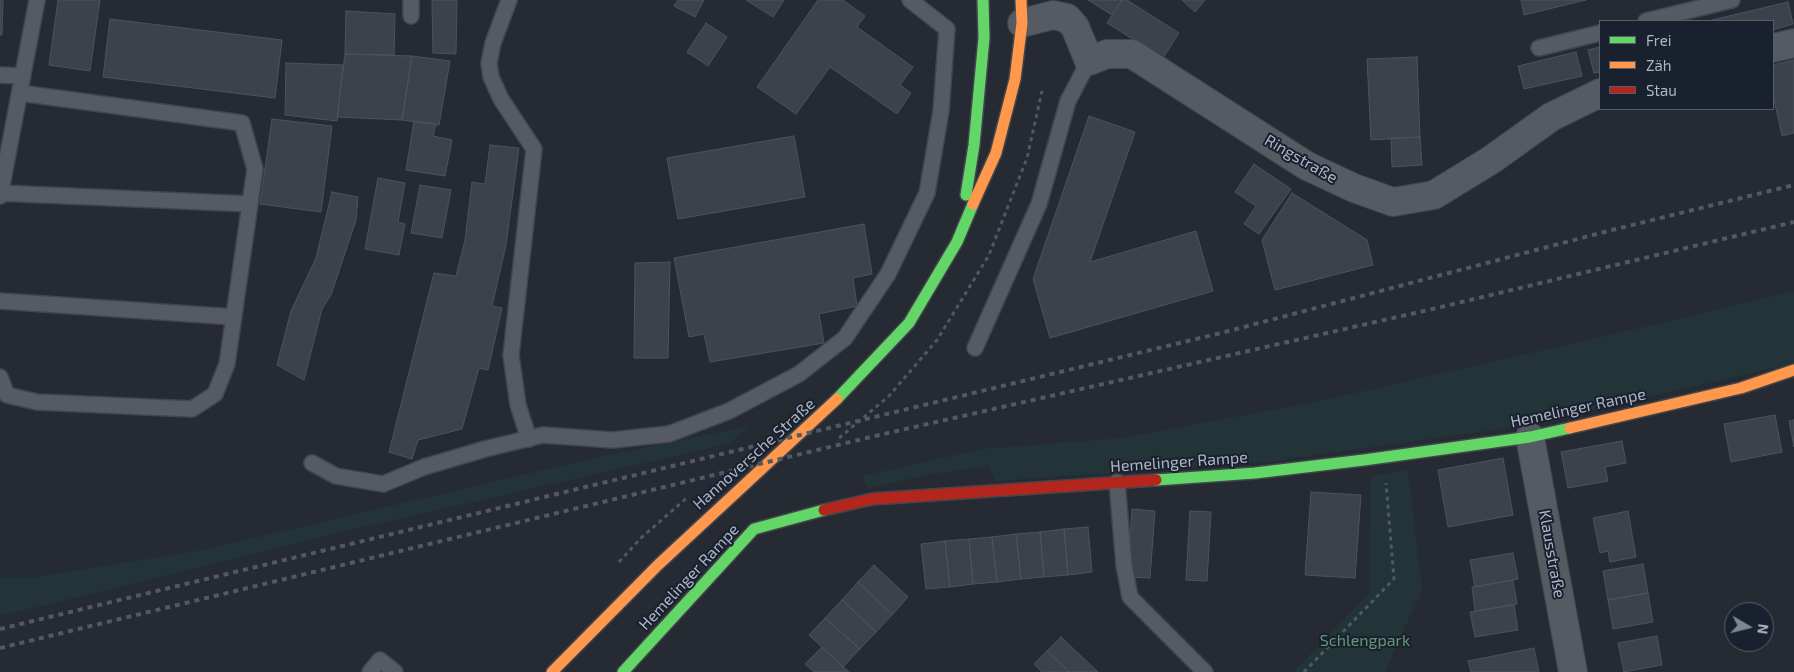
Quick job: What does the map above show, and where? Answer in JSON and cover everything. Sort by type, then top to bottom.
[{"type":"street","name":"Hannoversche Straße","points":[[957,242],[974,145],[984,38],[983,0]]},
{"type":"street","name":"Hannoversche Straße","points":[[552,672],[658,565],[844,393],[909,323],[957,242],[996,153],[1016,79],[1021,12]]},
{"type":"street","points":[[1021,12],[1067,18],[1075,28],[1089,62]]},
{"type":"street","points":[[1774,48],[1794,43]]},
{"type":"street","name":"Ringstraße","points":[[1089,62],[1108,54],[1132,54],[1307,166],[1354,188],[1393,202],[1434,195],[1491,160],[1551,117],[1599,93]]},
{"type":"street","name":"Hemelinger Rampe","points":[[623,672],[754,529],[872,499],[1255,473],[1530,436],[1740,388],[1794,370]]},
{"type":"street","name":"Klausstraße","points":[[1530,436],[1573,672]]},
{"type":"lane","points":[[37,0],[0,195],[250,204]]},
{"type":"lane","points":[[411,0],[411,16]]},
{"type":"lane","points":[[509,0],[493,43],[488,63],[491,77],[501,99],[534,149],[511,355],[518,405],[529,438]]},
{"type":"lane","points":[[312,463],[336,476],[383,484],[424,467],[485,449],[543,435],[614,440],[669,434],[729,412],[799,374],[845,338],[888,274],[927,193],[941,110],[948,29],[910,0]]},
{"type":"lane","points":[[1650,20],[1732,0]]},
{"type":"lane","points":[[1539,48],[1599,33]]},
{"type":"lane","points":[[975,348],[1039,204],[1068,101],[1089,62]]},
{"type":"lane","points":[[0,75],[23,76]]},
{"type":"lane","points":[[0,377],[7,395],[37,402],[192,409],[215,394],[227,364],[255,169],[242,123],[20,93]]},
{"type":"lane","points":[[0,301],[234,316]]},
{"type":"lane","points":[[1118,482],[1124,565],[1130,597],[1205,672]]},
{"type":"lane","points":[[370,672],[380,660],[395,672]]},
{"type":"path","points":[[1304,672],[1394,579],[1384,457]]},
{"type":"green space","points":[[1794,291],[1794,363],[1529,425],[1267,462],[995,481],[989,466],[925,475],[868,489],[862,476],[982,449],[1122,438],[1325,400]]},
{"type":"green space","points":[[749,426],[728,444],[363,527],[0,616],[0,577],[37,577],[203,550],[590,459]]},
{"type":"green space","name":"Schlengpark","points":[[1408,470],[1422,590],[1385,672],[1293,672],[1369,593],[1371,476]]},
{"type":"building","points":[[0,0],[3,0],[2,35],[0,35]]},
{"type":"building","points":[[58,0],[100,0],[90,71],[49,65]]},
{"type":"building","points":[[432,0],[457,0],[456,54],[433,53]]},
{"type":"building","points":[[678,0],[704,0],[695,17],[674,6]]},
{"type":"building","points":[[746,0],[784,0],[773,17]]},
{"type":"building","points":[[818,0],[843,0],[865,16],[857,27],[913,67],[900,85],[911,93],[897,114],[830,67],[796,114],[757,87]]},
{"type":"building","points":[[1088,0],[1122,0],[1112,15]]},
{"type":"building","points":[[1122,0],[1127,0],[1179,33],[1163,58],[1107,23]]},
{"type":"building","points":[[1182,0],[1205,0],[1195,12]]},
{"type":"building","points":[[1521,0],[1586,0],[1524,15]]},
{"type":"building","points":[[1788,2],[1793,24],[1774,30],[1774,20],[1712,20]]},
{"type":"building","points":[[346,11],[395,14],[394,55],[345,54]]},
{"type":"building","points":[[110,19],[282,40],[275,98],[103,77]]},
{"type":"building","points":[[706,23],[727,37],[708,66],[687,52]]},
{"type":"building","points":[[1599,47],[1599,72],[1594,73],[1588,50]]},
{"type":"building","points":[[1576,52],[1582,76],[1524,89],[1518,66]]},
{"type":"building","points":[[345,54],[412,56],[402,120],[337,117]]},
{"type":"building","points":[[412,56],[450,61],[439,125],[402,120]]},
{"type":"building","points":[[1417,57],[1420,137],[1371,140],[1367,59]]},
{"type":"building","points":[[1794,60],[1794,133],[1782,136],[1774,100],[1774,65]]},
{"type":"building","points":[[286,63],[343,65],[337,121],[285,115]]},
{"type":"building","points":[[1089,116],[1135,132],[1090,262],[1196,231],[1213,291],[1050,338],[1033,279]]},
{"type":"building","points":[[272,119],[332,126],[321,212],[260,204]]},
{"type":"building","points":[[414,121],[436,124],[433,136],[452,140],[445,176],[406,170]]},
{"type":"building","points":[[794,136],[805,197],[678,219],[667,158]]},
{"type":"building","points":[[1420,137],[1422,165],[1392,167],[1391,138]]},
{"type":"building","points":[[490,145],[519,148],[506,245],[492,306],[502,308],[488,370],[479,368],[462,429],[418,440],[412,459],[389,452],[434,273],[456,276],[465,240],[472,182],[485,184]]},
{"type":"building","points":[[1254,164],[1291,189],[1259,234],[1244,224],[1256,206],[1235,192]]},
{"type":"building","points":[[378,178],[405,183],[398,222],[405,224],[399,255],[365,249]]},
{"type":"building","points":[[420,185],[451,190],[442,238],[411,233]]},
{"type":"building","points":[[332,192],[358,197],[356,220],[331,295],[322,309],[304,380],[277,365],[291,311],[316,258]]},
{"type":"building","points":[[1292,193],[1367,240],[1373,265],[1275,290],[1262,240]]},
{"type":"building","points":[[864,224],[872,274],[853,278],[857,306],[819,314],[824,343],[710,362],[704,334],[689,337],[674,258]]},
{"type":"building","points":[[670,262],[668,358],[634,358],[635,263]]},
{"type":"building","points":[[1775,415],[1782,452],[1731,462],[1724,424]]},
{"type":"building","points":[[1794,420],[1794,447],[1789,421]]},
{"type":"building","points":[[1622,441],[1626,463],[1605,467],[1608,481],[1568,488],[1561,452]]},
{"type":"building","points":[[1503,458],[1513,515],[1448,527],[1438,470]]},
{"type":"building","points":[[1311,492],[1361,495],[1355,578],[1305,575]]},
{"type":"building","points":[[1132,509],[1155,511],[1150,578],[1128,577]]},
{"type":"building","points":[[1190,511],[1211,512],[1207,581],[1186,580]]},
{"type":"building","points":[[1628,511],[1636,557],[1610,562],[1608,551],[1600,553],[1593,518]]},
{"type":"building","points":[[1088,527],[1092,572],[1068,575],[1064,529]]},
{"type":"building","points":[[1064,529],[1068,575],[1044,577],[1040,532]]},
{"type":"building","points":[[1040,532],[1044,577],[1021,579],[1016,534]]},
{"type":"building","points":[[1016,534],[1021,579],[997,582],[992,537]]},
{"type":"building","points":[[992,537],[997,582],[973,584],[969,539]]},
{"type":"building","points":[[969,539],[973,584],[950,587],[945,541]]},
{"type":"building","points":[[945,541],[950,587],[926,589],[921,544]]},
{"type":"building","points":[[1513,553],[1518,579],[1475,587],[1470,560]]},
{"type":"building","points":[[1643,564],[1648,593],[1608,600],[1603,571]]},
{"type":"building","points":[[874,565],[908,597],[892,615],[858,582]]},
{"type":"building","points":[[1513,580],[1517,604],[1475,611],[1472,587]]},
{"type":"building","points":[[858,582],[892,615],[876,632],[842,600]]},
{"type":"building","points":[[1648,593],[1653,622],[1613,629],[1608,600]]},
{"type":"building","points":[[842,600],[876,632],[860,649],[825,618]]},
{"type":"building","points":[[1514,605],[1518,630],[1475,637],[1470,612]]},
{"type":"building","points":[[825,618],[860,649],[843,667],[809,635]]},
{"type":"building","points":[[1657,636],[1662,665],[1624,672],[1618,643]]},
{"type":"building","points":[[1061,637],[1098,672],[1069,672],[1047,651]]},
{"type":"building","points":[[822,647],[849,672],[814,672],[805,664]]},
{"type":"building","points":[[1534,648],[1539,672],[1471,672],[1468,661]]},
{"type":"building","points":[[1047,651],[1069,672],[1042,672],[1034,664]]},
{"type":"railway","points":[[0,629],[1221,333],[1612,230],[1794,185]]},
{"type":"railway","points":[[0,648],[875,436],[1437,308],[1794,222]]},
{"type":"traffic: fast","points":[[966,195],[974,145],[984,38],[983,0]]},
{"type":"traffic: fast","points":[[837,399],[909,323],[957,242],[973,204]]},
{"type":"traffic: fast","points":[[1156,480],[1255,473],[1364,460],[1530,437],[1570,428]]},
{"type":"traffic: fast","points":[[623,672],[754,529],[824,510]]},
{"type":"traffic: slow","points":[[973,204],[996,153],[1015,79],[1022,23],[1021,0]]},
{"type":"traffic: slow","points":[[1570,428],[1741,388],[1794,370]]},
{"type":"traffic: slow","points":[[552,672],[658,565],[837,399]]},
{"type":"traffic: jam","points":[[824,510],[872,499],[1156,480]]}]
